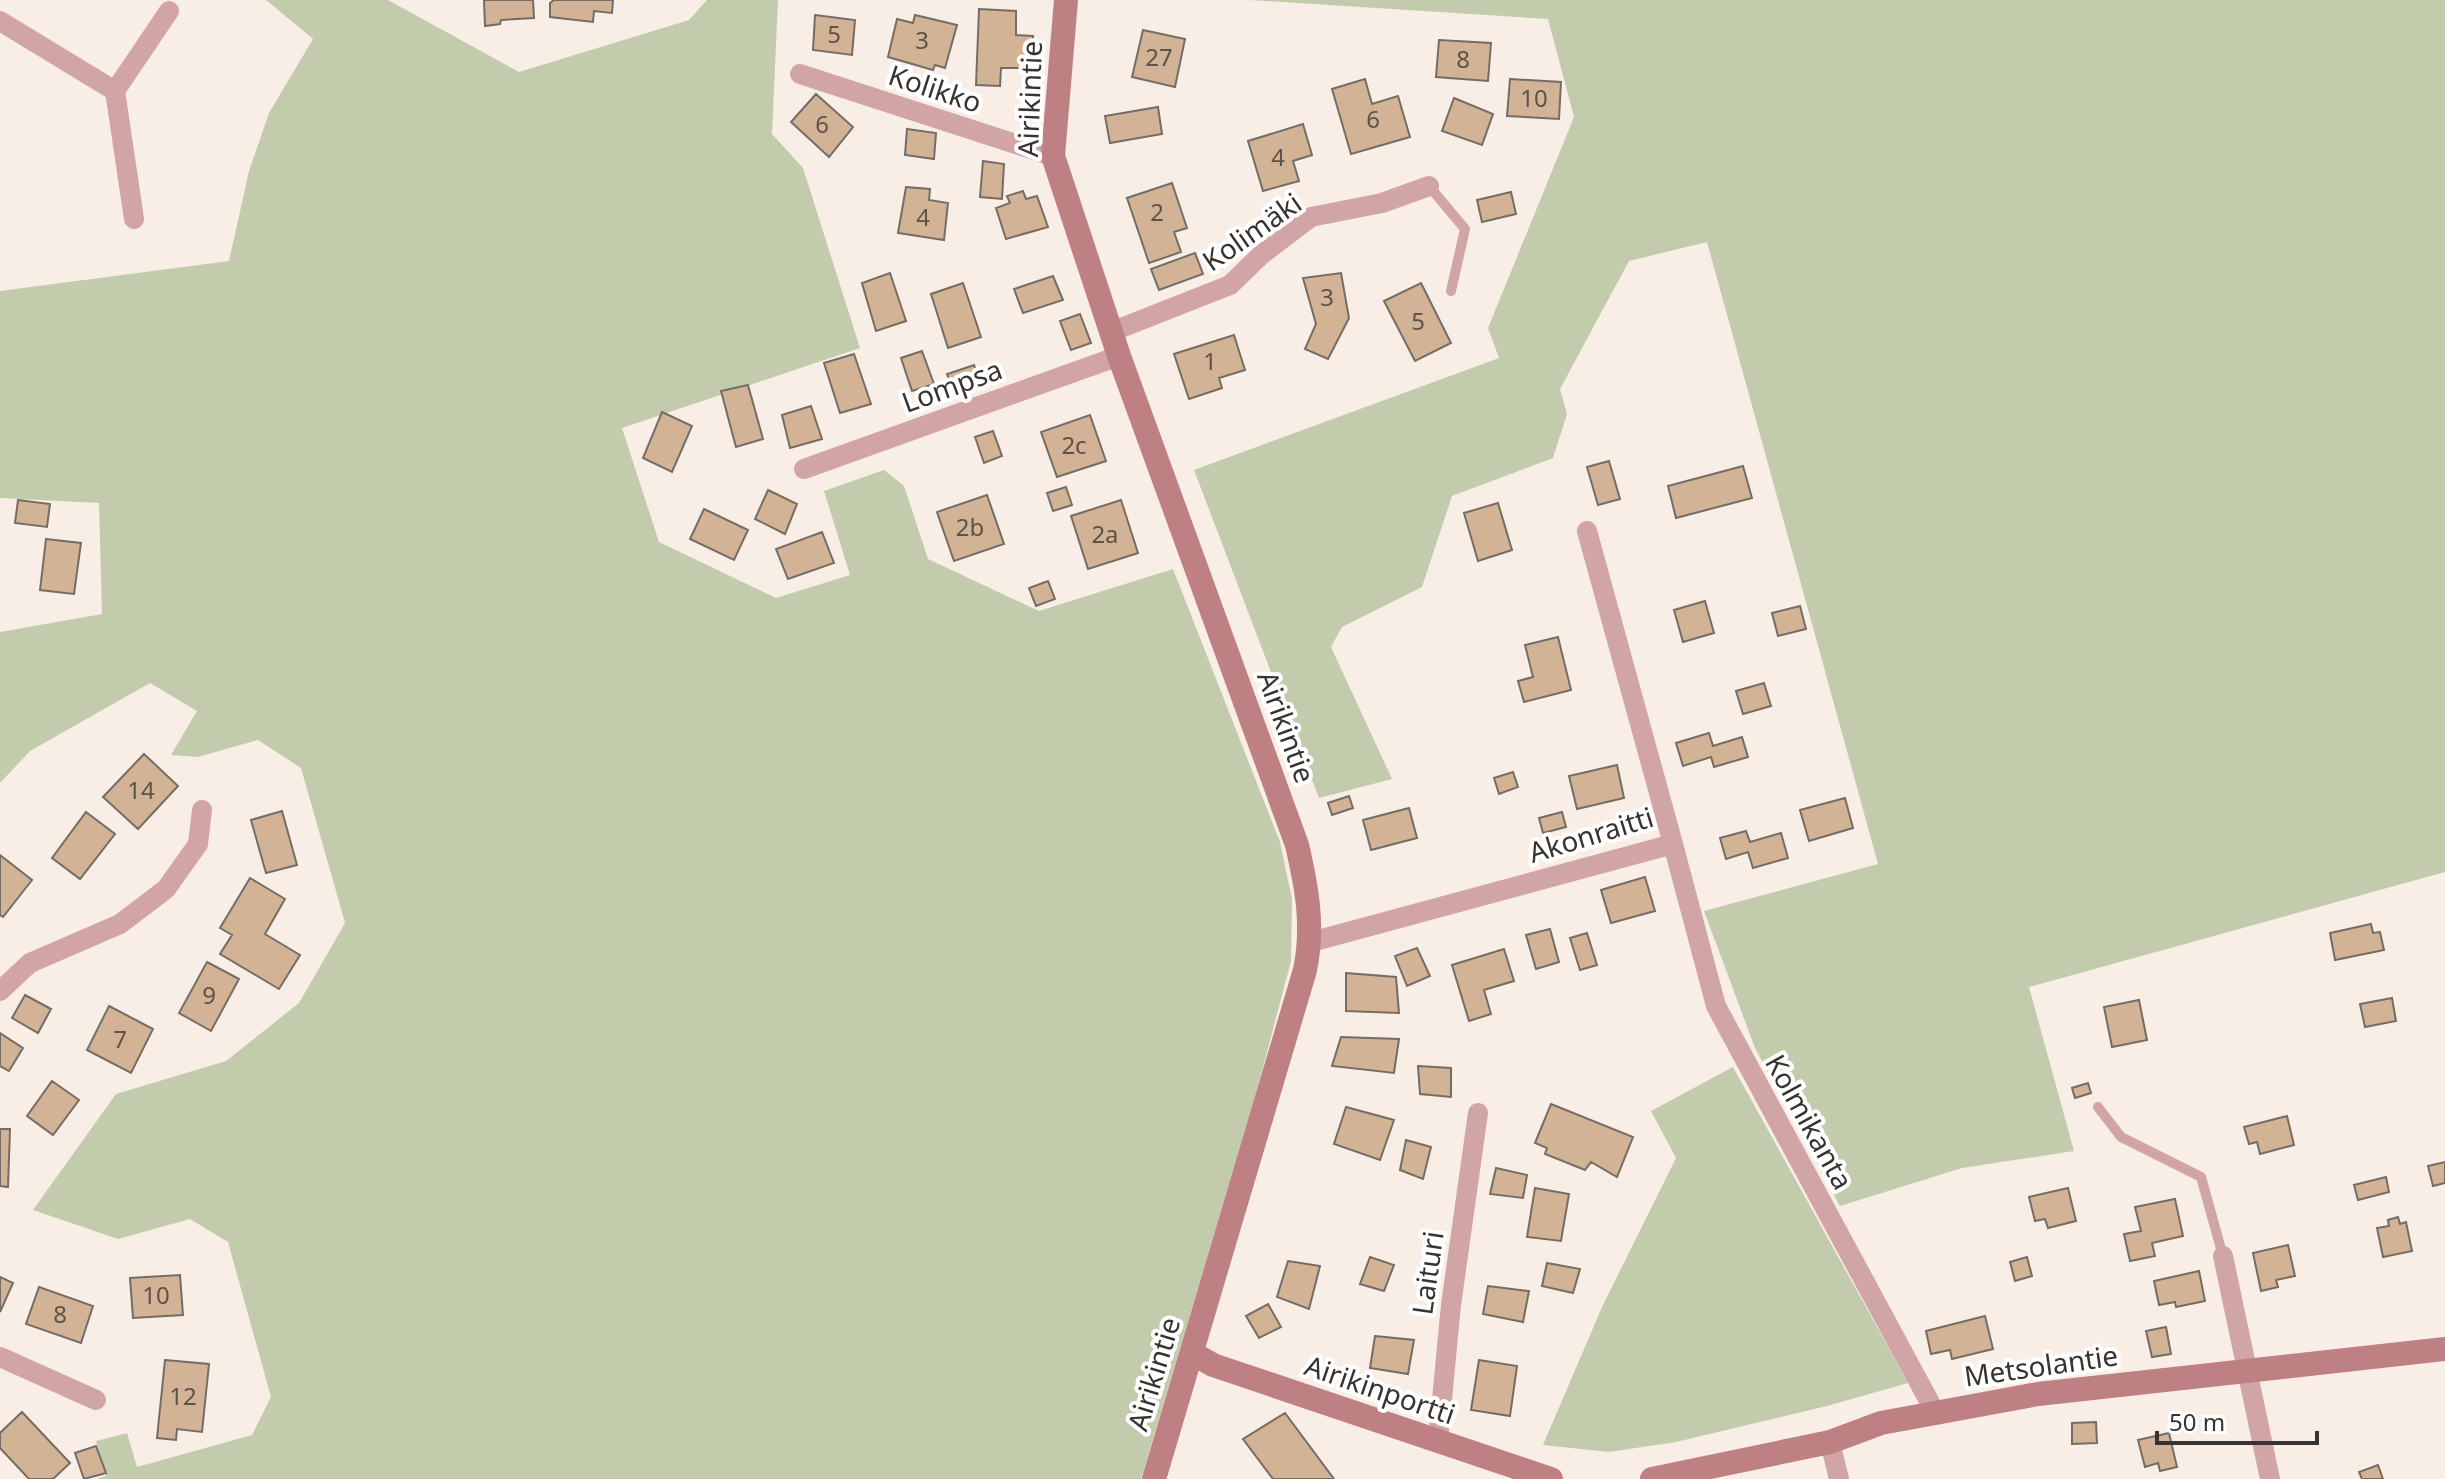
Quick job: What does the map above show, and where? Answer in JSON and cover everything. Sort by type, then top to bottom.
[{"type":"street","name":"Airikintie","points":[[1066,0],[1053,156],[1119,356],[1297,845],[1309,895],[1311,942],[1154,1479]]},
{"type":"street","points":[[134,219],[115,91],[169,11]]},
{"type":"street","points":[[0,21],[115,91]]},
{"type":"street","name":"Kolikko","points":[[800,74],[1053,156]]},
{"type":"street","name":"Kolimäki","points":[[1111,332],[1230,285],[1261,255],[1311,217],[1382,203],[1429,186]]},
{"type":"street","name":"Lompsa","points":[[804,469],[1119,356]]},
{"type":"street","name":"Akonraitti","points":[[1311,942],[1673,844],[1587,531]]},
{"type":"street","points":[[0,991],[30,963],[120,924],[166,889],[198,844],[202,810]]},
{"type":"street","name":"Kolmikanta","points":[[1673,844],[1716,1006],[1935,1412]]},
{"type":"street","name":"Laituri","points":[[1438,1441],[1451,1305],[1478,1113]]},
{"type":"street","points":[[2223,1256],[2270,1479]]},
{"type":"street","name":"Metsolantie","points":[[1652,1479],[1830,1442],[1881,1423],[2038,1394],[2445,1349]]},
{"type":"street","name":"Airikinportti","points":[[1192,1353],[1213,1365],[1438,1441],[1520,1474],[1551,1479]]},
{"type":"street","points":[[0,1357],[96,1400]]},
{"type":"street","points":[[1830,1442],[1839,1479]]},
{"type":"lane","points":[[1429,186],[1465,229],[1451,291]]},
{"type":"lane","points":[[2098,1107],[2121,1137],[2201,1177],[2223,1256]]},
{"type":"green space","points":[[266,0],[388,0],[519,72],[689,20],[707,0],[778,0],[772,134],[803,168],[860,348],[622,428],[659,542],[776,598],[850,575],[824,491],[884,470],[904,486],[928,559],[1039,611],[1173,569],[1280,842],[1292,899],[1291,961],[1256,1094],[1141,1479],[96,1479],[106,1476],[96,1441],[127,1433],[137,1467],[252,1435],[271,1397],[228,1242],[190,1219],[118,1239],[33,1210],[116,1094],[226,1061],[299,1003],[345,923],[301,768],[258,740],[198,757],[171,755],[197,711],[150,683],[30,751],[0,783],[0,632],[102,614],[99,503],[0,498],[0,291],[229,261],[249,171],[269,113],[313,39]]},
{"type":"green space","points":[[1249,0],[2445,0],[2445,872],[2029,987],[2074,1151],[1962,1168],[1840,1206],[1755,1048],[1704,911],[1878,864],[1707,242],[1629,261],[1560,389],[1567,414],[1553,458],[1452,496],[1422,587],[1342,627],[1331,647],[1392,779],[1319,798],[1194,470],[1499,358],[1488,328],[1574,117],[1548,19]]},
{"type":"green space","points":[[1733,1067],[1908,1383],[1676,1442],[1609,1452],[1543,1445],[1602,1307],[1676,1158],[1651,1111]]},
{"type":"building","points":[[484,0],[533,0],[534,18],[501,20],[500,24],[485,26]]},
{"type":"building","points":[[554,0],[613,0],[612,13],[594,11],[593,22],[550,17],[550,3]]},
{"type":"building","points":[[979,9],[1016,11],[1016,35],[1033,36],[1031,68],[1001,68],[1000,86],[976,85]]},
{"type":"building","points":[[815,15],[855,20],[852,55],[813,50]]},
{"type":"building","points":[[915,15],[957,25],[945,68],[935,65],[933,70],[888,57],[897,19],[913,23]]},
{"type":"building","points":[[1143,30],[1185,39],[1175,87],[1132,77]]},
{"type":"building","points":[[1439,40],[1491,43],[1488,81],[1436,77]]},
{"type":"building","points":[[1365,79],[1372,104],[1398,96],[1410,137],[1351,154],[1332,89]]},
{"type":"building","points":[[1510,79],[1561,82],[1559,119],[1507,116]]},
{"type":"building","points":[[816,94],[853,127],[829,157],[791,122]]},
{"type":"building","points":[[1454,98],[1493,114],[1482,145],[1442,131]]},
{"type":"building","points":[[1158,107],[1162,134],[1110,143],[1105,116]]},
{"type":"building","points":[[1303,124],[1312,155],[1293,161],[1299,181],[1263,191],[1248,141]]},
{"type":"building","points":[[907,129],[936,133],[934,159],[905,155]]},
{"type":"building","points":[[983,161],[1004,164],[1002,199],[980,197]]},
{"type":"building","points":[[1172,183],[1187,228],[1174,232],[1181,252],[1149,263],[1127,198]]},
{"type":"building","points":[[906,187],[930,189],[929,200],[948,203],[944,240],[898,233]]},
{"type":"building","points":[[1023,191],[1026,199],[1037,196],[1048,227],[1006,239],[996,208],[1010,203],[1007,196]]},
{"type":"building","points":[[1511,192],[1516,214],[1482,222],[1477,200]]},
{"type":"building","points":[[1195,253],[1203,274],[1159,290],[1151,269]]},
{"type":"building","points":[[890,273],[906,321],[876,331],[862,283]]},
{"type":"building","points":[[1341,273],[1349,318],[1328,359],[1305,349],[1316,324],[1303,278]]},
{"type":"building","points":[[1053,276],[1063,300],[1023,313],[1014,289]]},
{"type":"building","points":[[963,283],[981,337],[948,348],[931,294]]},
{"type":"building","points":[[1421,283],[1451,343],[1415,361],[1384,301]]},
{"type":"building","points":[[1080,314],[1091,343],[1071,350],[1060,321]]},
{"type":"building","points":[[1234,335],[1245,370],[1219,378],[1222,388],[1189,399],[1174,354]]},
{"type":"building","points":[[922,351],[934,384],[912,391],[901,358]]},
{"type":"building","points":[[854,354],[871,404],[840,413],[824,363]]},
{"type":"building","points":[[974,365],[980,382],[954,391],[947,374]]},
{"type":"building","points":[[748,385],[763,439],[736,447],[721,391]]},
{"type":"building","points":[[811,406],[822,439],[790,448],[782,415]]},
{"type":"building","points":[[662,412],[692,426],[672,472],[643,458]]},
{"type":"building","points":[[1090,415],[1106,461],[1057,477],[1041,432]]},
{"type":"building","points":[[993,431],[1002,456],[984,463],[975,437]]},
{"type":"building","points":[[1609,461],[1620,499],[1598,505],[1587,467]]},
{"type":"building","points":[[1743,466],[1752,498],[1676,518],[1668,486]]},
{"type":"building","points":[[1066,487],[1072,505],[1053,511],[1047,493]]},
{"type":"building","points":[[768,490],[797,504],[785,534],[755,519]]},
{"type":"building","points":[[987,495],[1004,544],[954,561],[937,512]]},
{"type":"building","points":[[18,500],[50,504],[47,527],[15,523]]},
{"type":"building","points":[[1121,500],[1138,553],[1088,569],[1071,516]]},
{"type":"building","points":[[1498,503],[1512,550],[1478,561],[1464,513]]},
{"type":"building","points":[[704,509],[748,530],[734,560],[690,539]]},
{"type":"building","points":[[822,532],[834,563],[788,579],[776,549]]},
{"type":"building","points":[[46,539],[81,543],[74,594],[40,590]]},
{"type":"building","points":[[1048,581],[1055,599],[1036,606],[1029,588]]},
{"type":"building","points":[[1705,601],[1714,633],[1683,642],[1674,610]]},
{"type":"building","points":[[1800,606],[1806,629],[1778,636],[1772,613]]},
{"type":"building","points":[[1558,637],[1571,690],[1524,702],[1518,681],[1533,677],[1525,645]]},
{"type":"building","points":[[1764,683],[1771,706],[1743,714],[1736,691]]},
{"type":"building","points":[[1709,733],[1713,746],[1742,737],[1748,757],[1714,767],[1711,757],[1683,766],[1676,743]]},
{"type":"building","points":[[144,754],[178,786],[138,829],[103,797]]},
{"type":"building","points":[[1617,765],[1624,798],[1577,809],[1569,776]]},
{"type":"building","points":[[1513,772],[1518,787],[1499,794],[1494,778]]},
{"type":"building","points":[[1349,796],[1353,808],[1332,815],[1328,803]]},
{"type":"building","points":[[1845,798],[1853,828],[1809,841],[1800,810]]},
{"type":"building","points":[[1409,808],[1417,838],[1371,850],[1363,820]]},
{"type":"building","points":[[282,811],[297,865],[266,873],[251,820]]},
{"type":"building","points":[[86,812],[115,834],[80,879],[52,858]]},
{"type":"building","points":[[1562,812],[1566,827],[1543,833],[1539,818]]},
{"type":"building","points":[[1746,831],[1750,842],[1781,833],[1788,858],[1753,868],[1748,852],[1726,859],[1720,838]]},
{"type":"building","points":[[0,855],[32,880],[3,917],[0,915]]},
{"type":"building","points":[[1645,877],[1655,911],[1611,923],[1601,890]]},
{"type":"building","points":[[250,878],[285,899],[265,934],[300,955],[279,989],[220,954],[232,935],[220,928]]},
{"type":"building","points":[[2371,924],[2373,933],[2380,932],[2384,950],[2335,960],[2330,933]]},
{"type":"building","points":[[1550,929],[1559,962],[1536,969],[1526,935]]},
{"type":"building","points":[[1587,933],[1597,965],[1580,970],[1570,938]]},
{"type":"building","points":[[1417,948],[1430,976],[1407,986],[1395,956]]},
{"type":"building","points":[[1504,949],[1514,981],[1484,990],[1491,1014],[1469,1021],[1452,965]]},
{"type":"building","points":[[207,962],[239,979],[211,1031],[179,1013]]},
{"type":"building","points":[[1346,973],[1396,977],[1399,1013],[1346,1011]]},
{"type":"building","points":[[25,995],[51,1009],[38,1033],[12,1018]]},
{"type":"building","points":[[2392,998],[2396,1021],[2365,1027],[2360,1004]]},
{"type":"building","points":[[2139,1000],[2147,1040],[2112,1047],[2104,1007]]},
{"type":"building","points":[[109,1006],[153,1029],[131,1073],[87,1050]]},
{"type":"building","points":[[0,1033],[23,1048],[9,1071],[0,1066]]},
{"type":"building","points":[[1341,1037],[1399,1039],[1394,1073],[1332,1066]]},
{"type":"building","points":[[1418,1066],[1451,1068],[1451,1097],[1420,1094]]},
{"type":"building","points":[[52,1081],[79,1100],[53,1135],[27,1116]]},
{"type":"building","points":[[2088,1083],[2091,1093],[2075,1098],[2072,1088]]},
{"type":"building","points":[[1551,1104],[1633,1137],[1617,1177],[1591,1162],[1585,1170],[1545,1154],[1547,1148],[1535,1143]]},
{"type":"building","points":[[1346,1107],[1394,1120],[1380,1160],[1334,1144]]},
{"type":"building","points":[[2287,1116],[2294,1145],[2260,1154],[2257,1142],[2249,1144],[2244,1127]]},
{"type":"building","points":[[0,1129],[10,1129],[8,1187],[0,1186]]},
{"type":"building","points":[[1406,1140],[1431,1147],[1423,1179],[1400,1170]]},
{"type":"building","points":[[2445,1162],[2445,1183],[2433,1186],[2428,1166]]},
{"type":"building","points":[[1496,1168],[1527,1175],[1523,1198],[1490,1194]]},
{"type":"building","points":[[2386,1177],[2389,1192],[2358,1200],[2354,1185]]},
{"type":"building","points":[[1535,1188],[1569,1194],[1561,1241],[1527,1237]]},
{"type":"building","points":[[2068,1188],[2076,1221],[2048,1228],[2045,1219],[2035,1221],[2029,1197]]},
{"type":"building","points":[[2175,1199],[2183,1236],[2152,1243],[2155,1256],[2130,1261],[2124,1234],[2141,1231],[2135,1207]]},
{"type":"building","points":[[2398,1217],[2400,1224],[2406,1222],[2412,1251],[2383,1257],[2377,1228],[2389,1226],[2388,1220]]},
{"type":"building","points":[[2288,1245],[2295,1276],[2276,1280],[2278,1287],[2261,1291],[2253,1253]]},
{"type":"building","points":[[1370,1257],[1394,1265],[1384,1291],[1360,1284]]},
{"type":"building","points":[[2027,1257],[2032,1276],[2015,1281],[2010,1262]]},
{"type":"building","points":[[1288,1261],[1320,1266],[1309,1309],[1277,1297]]},
{"type":"building","points":[[1547,1263],[1580,1269],[1573,1293],[1542,1286]]},
{"type":"building","points":[[2199,1271],[2205,1301],[2176,1307],[2175,1302],[2159,1305],[2154,1281]]},
{"type":"building","points":[[180,1275],[183,1315],[133,1318],[130,1278]]},
{"type":"building","points":[[0,1277],[13,1283],[0,1312]]},
{"type":"building","points":[[1488,1286],[1529,1291],[1523,1322],[1483,1314]]},
{"type":"building","points":[[39,1287],[93,1306],[81,1343],[26,1324]]},
{"type":"building","points":[[1268,1304],[1281,1327],[1259,1338],[1246,1316]]},
{"type":"building","points":[[1985,1316],[1993,1349],[1952,1359],[1950,1350],[1931,1354],[1926,1331]]},
{"type":"building","points":[[2166,1327],[2171,1354],[2152,1357],[2146,1331]]},
{"type":"building","points":[[1375,1336],[1414,1340],[1408,1374],[1370,1368]]},
{"type":"building","points":[[165,1360],[209,1364],[202,1432],[177,1429],[176,1440],[157,1438]]},
{"type":"building","points":[[1479,1360],[1517,1366],[1510,1416],[1471,1410]]},
{"type":"building","points":[[22,1412],[70,1463],[53,1479],[29,1479],[0,1448],[0,1433]]},
{"type":"building","points":[[1285,1413],[1334,1479],[1273,1479],[1243,1439]]},
{"type":"building","points":[[2096,1422],[2097,1443],[2072,1444],[2072,1423]]},
{"type":"building","points":[[2169,1433],[2177,1467],[2160,1471],[2158,1463],[2145,1467],[2138,1440]]},
{"type":"building","points":[[96,1446],[106,1473],[84,1479],[75,1453]]},
{"type":"building","points":[[2378,1465],[2383,1479],[2362,1479],[2359,1472]]}]
